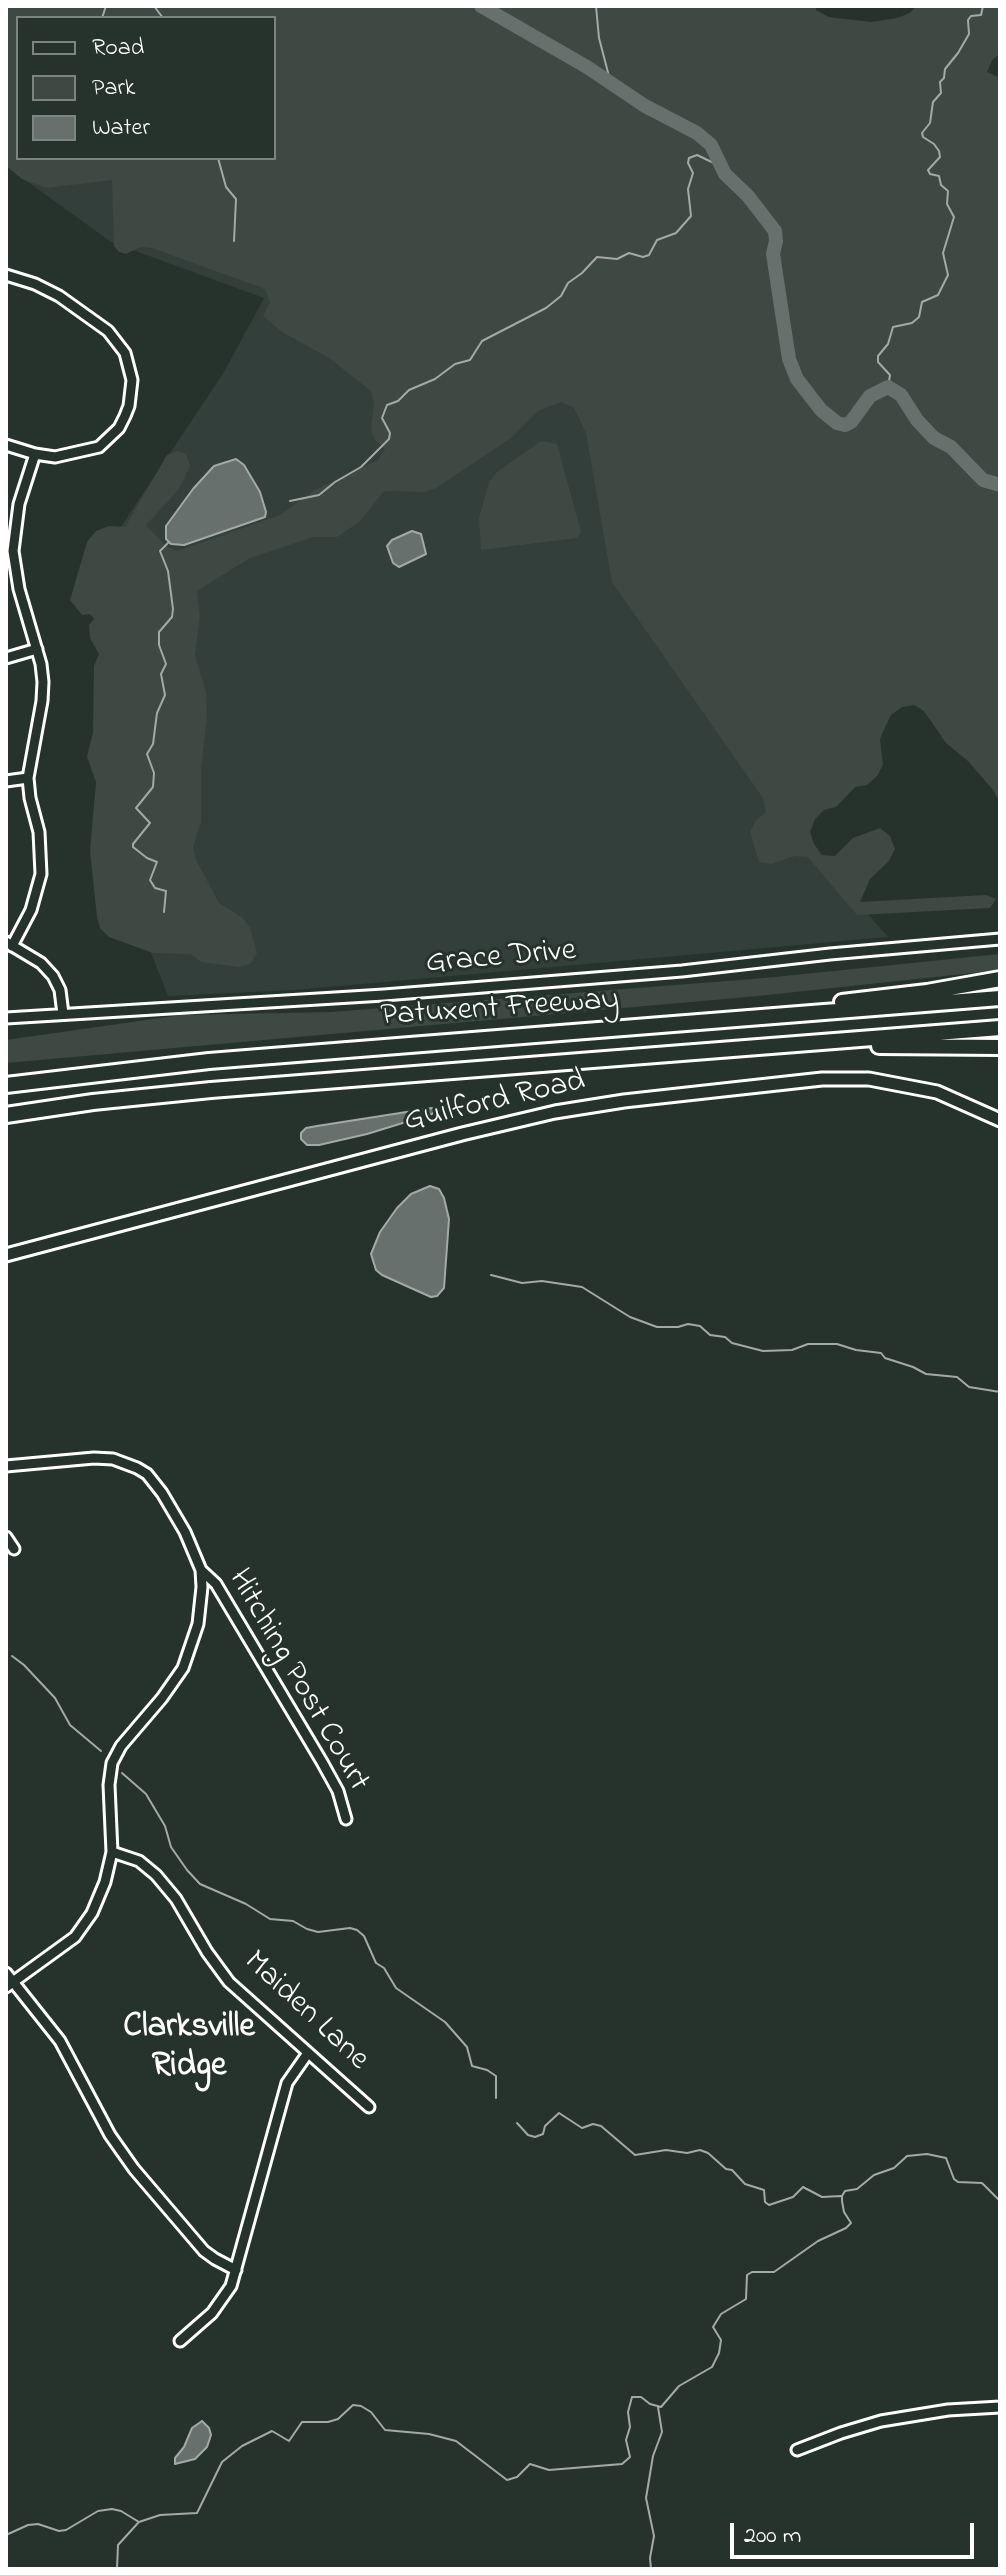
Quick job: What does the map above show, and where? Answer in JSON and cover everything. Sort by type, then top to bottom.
[{"type":"highway","points":[[571,1032],[914,994],[1000,979]]},
{"type":"highway","name":"Patuxent Freeway","points":[[6,1085],[209,1061],[1000,998]]},
{"type":"highway","name":"Patuxent Freeway","points":[[6,1115],[211,1090],[1000,1028]]},
{"type":"highway","points":[[731,1049],[1000,1047]]},
{"type":"main road","name":"Guilford Road","points":[[6,1255],[462,1134],[555,1112],[624,1101],[822,1079],[869,1079],[937,1092],[1000,1120]]},
{"type":"street","points":[[6,275],[26,280],[59,296],[108,331],[125,353],[132,380],[129,406],[119,428],[108,440],[89,451],[55,457],[6,445]]},
{"type":"street","points":[[35,454],[19,504],[10,551],[43,682],[28,778],[39,832],[41,874],[31,910],[9,944],[41,963],[53,976],[60,990],[63,1014]]},
{"type":"street","points":[[6,658],[37,649]]},
{"type":"street","points":[[6,781],[28,778]]},
{"type":"street","name":"Grace Drive","points":[[6,1018],[384,995],[667,972],[1000,939]]},
{"type":"street","points":[[6,1466],[94,1458],[113,1459],[137,1468],[147,1474],[169,1504],[194,1548],[201,1570],[201,1607],[190,1654],[174,1683],[121,1746],[112,1763],[109,1785],[112,1852],[99,1898],[84,1927],[60,1949],[8,1980],[60,2041],[101,2119],[128,2161],[204,2251],[236,2270]]},
{"type":"street","points":[[6,1537],[14,1549]]},
{"type":"street","name":"Hitching Post Court","points":[[201,1570],[216,1584],[322,1762],[338,1791],[346,1819]]},
{"type":"street","name":"Maiden Lane","points":[[112,1852],[139,1861],[165,1884],[229,1982],[369,2107]]},
{"type":"street","points":[[180,2341],[219,2306],[231,2286],[287,2083],[308,2053]]},
{"type":"street","points":[[797,2450],[881,2421],[948,2410],[1000,2407]]},
{"type":"shaded area","points":[[6,6],[381,6],[778,812],[888,937],[295,990],[168,996],[123,881],[106,549],[224,372],[264,298],[111,242],[6,166]]},
{"type":"green space","points":[[6,6],[816,6],[816,10],[829,17],[871,22],[897,18],[910,13],[916,6],[1000,6],[1000,54],[992,60],[987,72],[1000,78],[1000,803],[968,761],[946,743],[924,711],[914,705],[902,707],[891,715],[880,739],[883,765],[877,776],[867,785],[855,787],[836,807],[824,810],[815,819],[810,832],[822,855],[835,856],[853,838],[880,828],[890,836],[895,849],[889,861],[870,879],[860,902],[986,895],[996,899],[990,908],[857,915],[808,857],[795,856],[771,864],[759,862],[750,832],[756,820],[766,812],[763,798],[612,582],[586,433],[574,408],[561,402],[538,411],[511,438],[436,488],[424,492],[384,491],[359,522],[337,537],[313,537],[250,558],[197,591],[200,616],[195,655],[206,692],[207,717],[201,769],[201,822],[193,847],[196,860],[219,903],[243,918],[250,928],[257,953],[250,964],[239,967],[201,962],[191,954],[153,953],[109,937],[100,928],[97,917],[90,851],[96,782],[87,757],[93,732],[94,666],[99,654],[90,638],[89,625],[94,619],[90,614],[82,615],[70,600],[87,542],[96,531],[109,526],[125,527],[167,455],[177,451],[186,454],[190,466],[179,489],[146,525],[165,545],[177,551],[280,515],[313,491],[378,460],[385,449],[375,440],[371,429],[374,404],[371,391],[329,358],[282,332],[263,316],[270,302],[265,289],[152,248],[141,247],[126,254],[119,252],[114,246],[112,180],[46,188],[22,179],[6,166]]},
{"type":"green space","points":[[541,441],[557,444],[581,532],[577,538],[481,550],[479,518],[489,482],[497,472]]},
{"type":"green space","points":[[1000,954],[1000,970],[758,996],[6,1063],[6,1040],[181,1015],[332,1012],[765,978]]},
{"type":"water","points":[[236,459],[244,465],[260,492],[265,517],[184,545],[171,544],[166,539],[166,526],[193,489],[214,466]]},
{"type":"water","points":[[412,531],[421,534],[426,554],[399,567],[393,563],[387,546],[392,540]]},
{"type":"water","points":[[437,1109],[432,1114],[367,1134],[319,1145],[307,1145],[301,1139],[301,1133],[306,1128]]},
{"type":"water","points":[[430,1186],[439,1189],[449,1219],[444,1288],[437,1296],[431,1297],[382,1275],[376,1270],[371,1254],[380,1232],[397,1208],[411,1194]]},
{"type":"water","points":[[202,2421],[211,2435],[207,2447],[195,2459],[175,2464],[175,2458],[184,2447],[192,2428]]},
{"type":"waterway","points":[[103,16],[106,6]]},
{"type":"waterway","points":[[154,6],[162,16]]},
{"type":"waterway","points":[[481,6],[587,67],[645,106],[697,133],[711,145],[725,174],[748,196],[775,231],[773,254],[789,359],[797,379],[821,410],[837,423],[845,425],[851,422],[870,396],[888,387],[901,395],[917,420],[934,438],[951,447],[983,480],[1000,485]]},
{"type":"waterway","points":[[596,6],[599,38],[611,84]]},
{"type":"waterway","points":[[888,387],[890,375],[878,362],[878,356],[888,344],[893,327],[912,323],[919,317],[922,302],[938,295],[948,275],[943,253],[954,217],[947,204],[948,191],[941,185],[939,176],[930,174],[928,170],[940,157],[939,151],[922,133],[930,123],[933,102],[941,93],[940,82],[945,69],[969,34],[968,20],[971,16],[981,15],[983,6]]},
{"type":"waterway","points":[[290,501],[319,495],[361,467],[389,439],[390,433],[382,418],[387,405],[398,401],[409,390],[435,379],[455,364],[470,360],[482,341],[546,308],[597,257],[617,259],[629,253],[643,257],[649,255],[657,240],[676,233],[691,216],[688,189],[693,173],[689,158],[697,155],[718,165]]},
{"type":"waterway","points":[[219,160],[226,187],[236,199],[234,241]]},
{"type":"waterway","points":[[164,912],[166,891],[155,888],[150,880],[157,862],[147,858],[133,844],[150,823],[136,808],[153,787],[154,773],[147,754],[153,744],[157,713],[165,695],[161,674],[166,664],[159,645],[159,632],[172,617],[173,609],[168,571],[160,551],[169,542]]},
{"type":"waterway","points":[[491,1275],[522,1283],[542,1281],[582,1287],[630,1317],[657,1327],[700,1326],[710,1335],[725,1337],[732,1343],[763,1351],[792,1350],[808,1344],[837,1344],[881,1353],[885,1358],[926,1374],[957,1377],[969,1387],[1000,1392]]},
{"type":"waterway","points":[[12,1656],[55,1698],[70,1725],[101,1751]]},
{"type":"waterway","points":[[122,1773],[146,1794],[165,1826],[171,1847],[200,1884],[246,1904],[270,1919],[293,1921],[318,1932],[350,1928],[364,1936],[376,1963],[384,1968],[396,1988],[445,2022],[467,2047],[472,2066],[496,2076],[496,2098]]},
{"type":"waterway","points":[[517,2123],[528,2135],[535,2137],[543,2134],[545,2126],[559,2113],[582,2128],[593,2124],[601,2126],[635,2155],[666,2150],[687,2153],[700,2150],[732,2170],[745,2184],[764,2190],[765,2202],[769,2205],[793,2197],[803,2187],[822,2197],[841,2196]]},
{"type":"waterway","points":[[6,2535],[38,2524],[59,2531],[66,2530],[98,2511],[112,2509],[139,2522],[160,2515],[197,2513],[222,2462],[242,2446],[272,2431],[289,2441],[302,2422],[338,2419],[353,2405],[371,2412],[385,2430],[429,2434],[456,2441],[507,2480],[517,2477],[530,2464],[549,2470],[622,2464],[630,2457],[626,2440],[632,2397],[641,2397],[661,2407],[679,2386],[712,2367],[721,2340],[713,2327],[721,2314],[746,2299],[747,2275],[752,2272],[774,2272],[818,2241],[846,2228],[851,2223],[844,2212],[842,2196],[845,2191],[857,2189],[874,2175],[894,2168],[907,2156],[927,2154],[946,2158],[954,2179],[958,2182],[982,2183],[1000,2201]]},
{"type":"waterway","points":[[651,2569],[654,2536],[646,2498],[653,2456],[662,2432],[658,2407]]},
{"type":"waterway","points":[[117,2569],[118,2545],[138,2523]]},
{"type":"district","name":"Clarksville Ridge","points":[[189,2048]]}]
